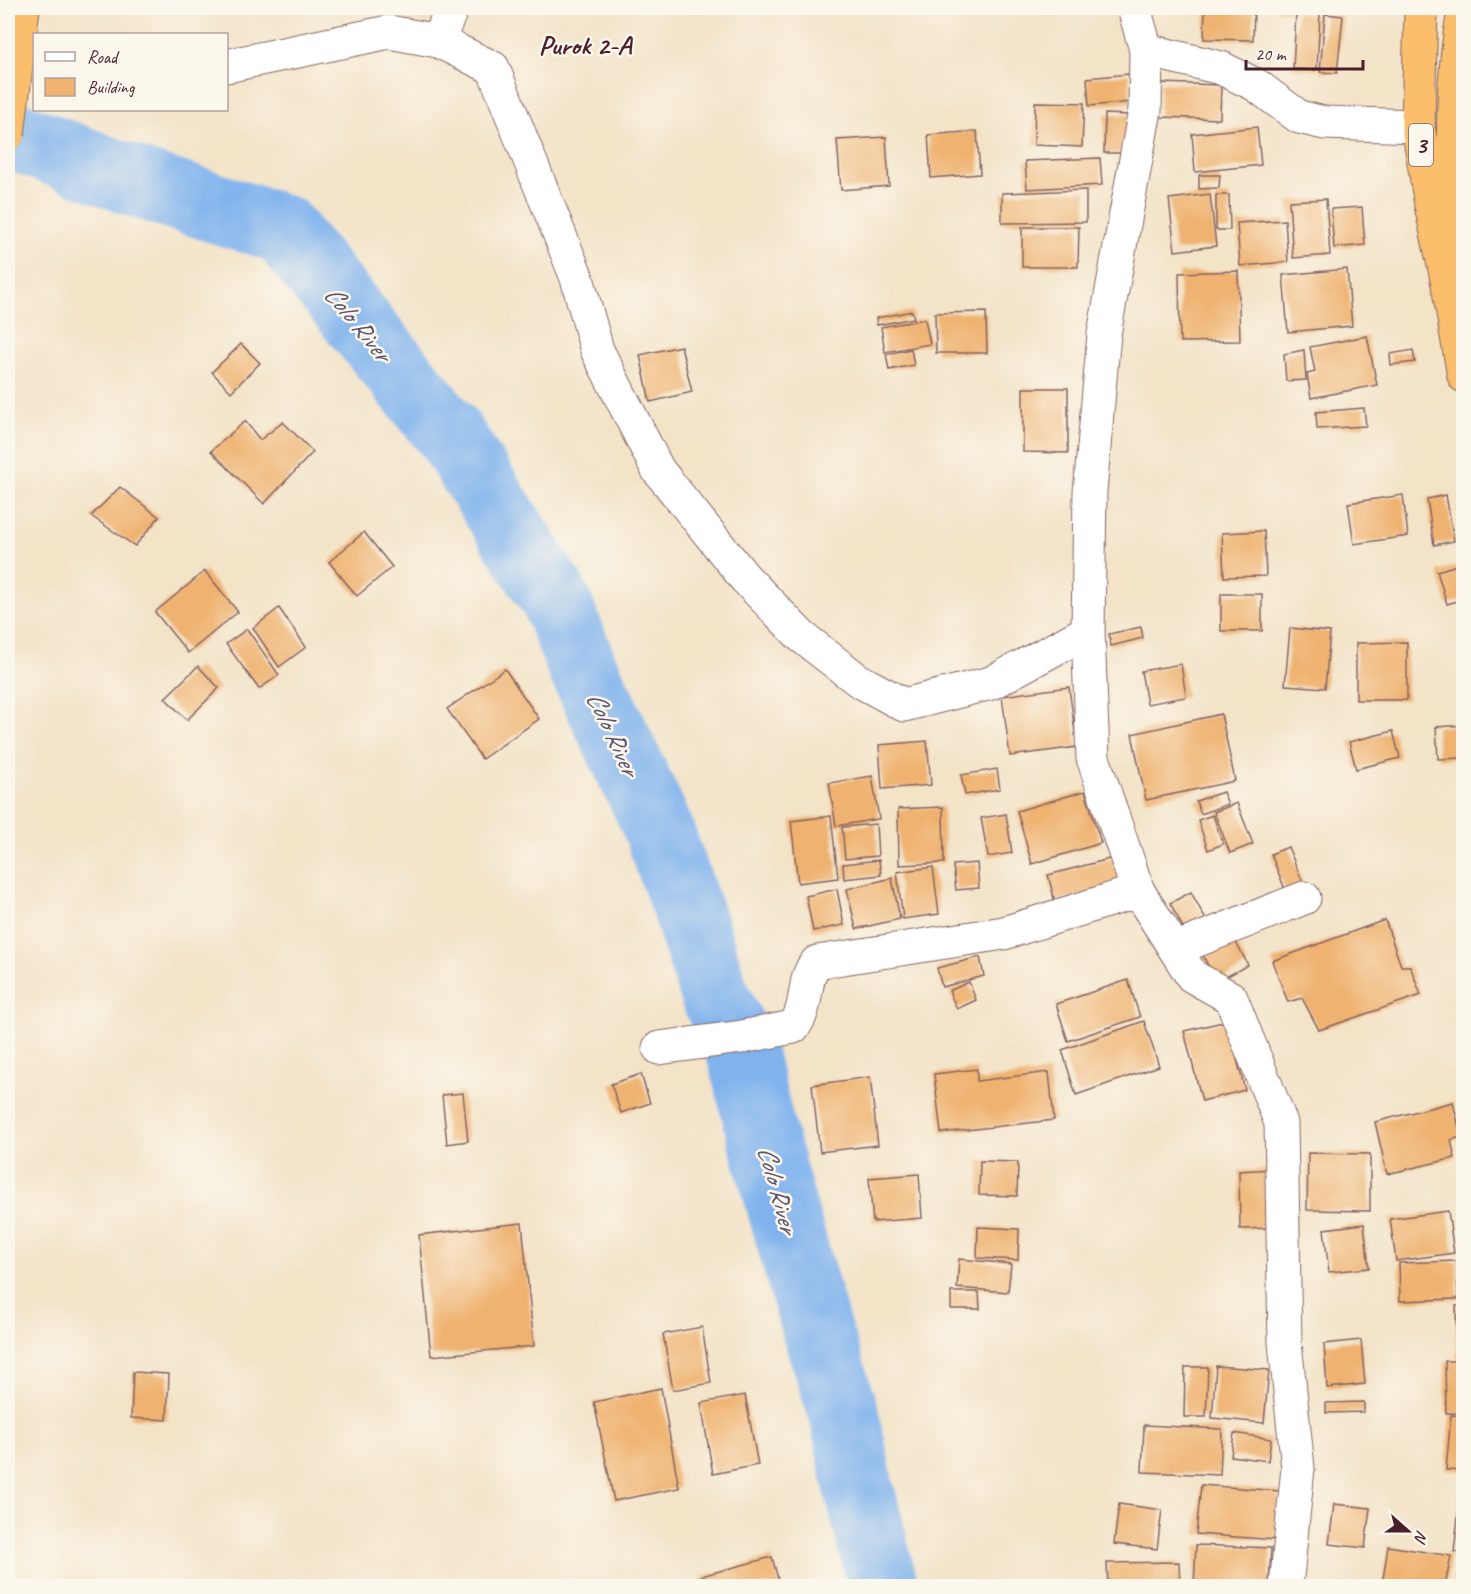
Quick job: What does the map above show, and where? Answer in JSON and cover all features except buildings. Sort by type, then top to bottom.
[{"type":"highway","points":[[8,134],[23,8]]},
{"type":"highway","name":"3","points":[[1421,8],[1418,126],[1464,376]]},
{"type":"highway","name":"3","points":[[1447,279],[1455,242],[1454,125],[1457,56],[1464,12]]},
{"type":"street","points":[[438,41],[452,8]]},
{"type":"street","points":[[1134,8],[1146,50],[1145,110],[1104,334],[1090,492],[1088,631],[1093,758],[1138,891],[1191,976],[1231,998],[1281,1123],[1285,1343],[1298,1468],[1286,1587]]},
{"type":"street","points":[[228,65],[383,20],[438,41],[493,68],[577,278],[597,350],[658,470],[745,578],[801,636],[858,680],[904,705],[991,684],[1088,631]]},
{"type":"street","points":[[1146,50],[1221,68],[1256,85],[1299,117],[1324,123],[1418,126]]},
{"type":"street","points":[[8,51],[33,62]]},
{"type":"street","points":[[669,1046],[742,1037],[793,1027],[802,1015],[812,968],[818,962],[1004,933],[1138,891]]},
{"type":"street","points":[[1175,949],[1304,898]]},
{"type":"waterway","name":"Colo River","points":[[8,133],[143,185],[282,229],[450,435],[555,599],[583,668],[658,828],[714,993],[741,1051],[814,1322],[844,1414],[883,1586]]},
{"type":"district","name":"Purok 2-A","points":[[585,45]]}]
